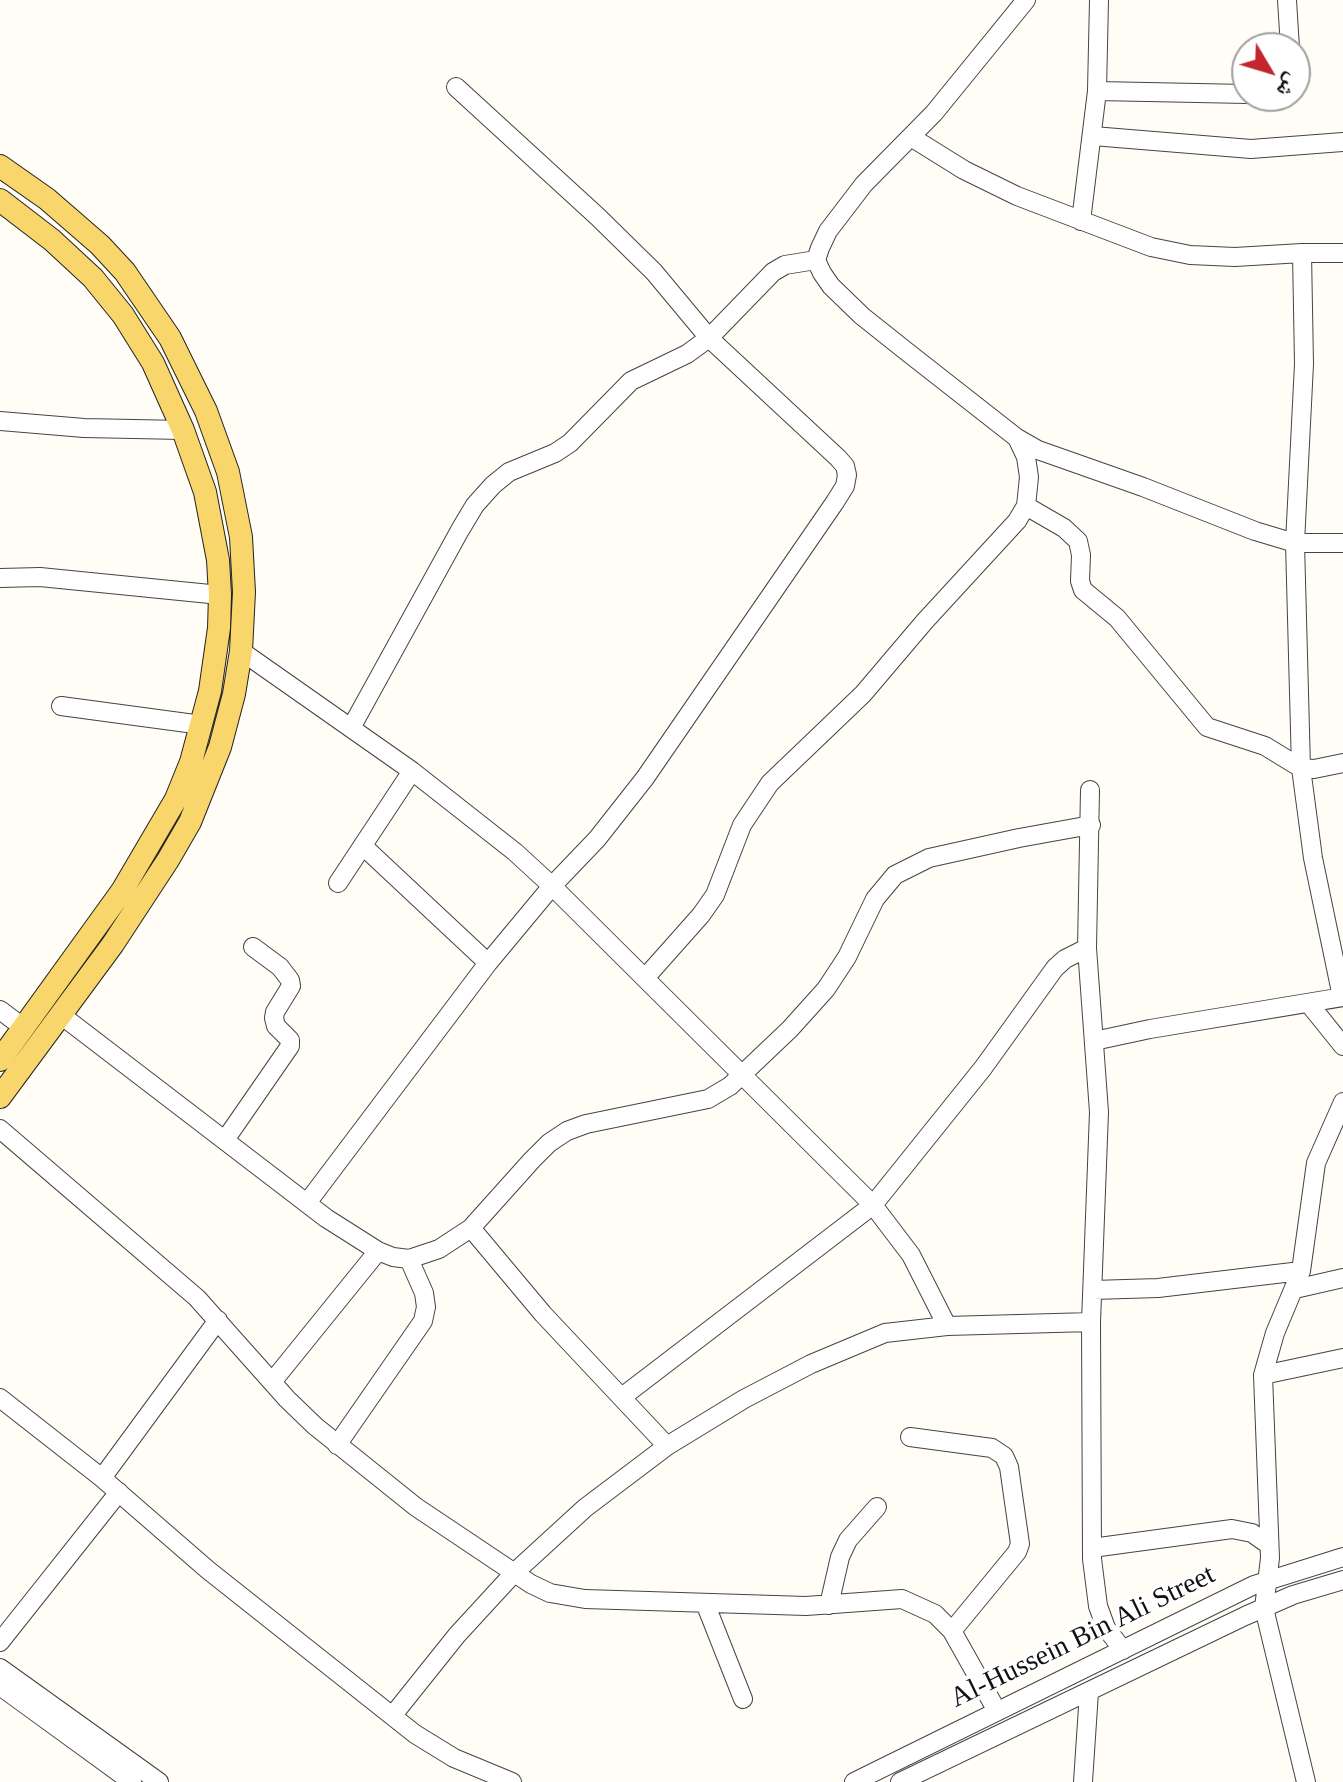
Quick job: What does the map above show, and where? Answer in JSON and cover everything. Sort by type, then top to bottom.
[{"type":"main road","points":[[0,166],[72,219],[117,263],[148,302],[190,377],[220,450],[234,496],[241,537],[244,592],[241,651],[234,694],[204,791],[168,860],[0,1060]]},
{"type":"main road","points":[[0,200],[75,259],[109,296],[153,363],[183,430],[205,492],[213,528],[220,595],[215,661],[202,725],[184,781],[122,891],[61,1015],[0,1097]]},
{"type":"street","points":[[1026,0],[955,88],[845,207],[828,231],[816,260],[822,273],[862,316],[1017,438],[1059,458],[1255,531],[1295,543],[1343,543]]},
{"type":"street","points":[[1081,221],[1097,91],[1099,0]]},
{"type":"street","points":[[1287,0],[1289,32]]},
{"type":"street","points":[[307,1203],[488,963],[552,886],[597,839],[645,778],[845,486],[847,475],[845,466],[838,458],[709,338],[654,272],[456,87]]},
{"type":"street","points":[[1097,91],[1231,94]]},
{"type":"street","points":[[1093,136],[1241,148],[1343,142]]},
{"type":"street","points":[[911,137],[964,170],[1017,196],[1151,247],[1190,255],[1235,257],[1343,253]]},
{"type":"street","points":[[1094,1041],[1343,997],[1313,858],[1301,768],[1295,543],[1304,350],[1302,253]]},
{"type":"street","points":[[351,728],[460,530],[475,505],[493,485],[509,472],[555,453],[570,443],[631,381],[687,354],[709,338],[773,272],[785,265],[816,260]]},
{"type":"street","points":[[0,421],[84,428],[183,430]]},
{"type":"street","points":[[645,978],[715,895],[742,825],[770,783],[863,694],[934,610],[1017,521],[1026,506],[1029,477],[1026,457],[1017,438]]},
{"type":"street","points":[[1026,506],[1064,528],[1078,541],[1083,590],[1117,618],[1207,727],[1265,746],[1301,768],[1314,769],[1343,763]]},
{"type":"street","points":[[0,578],[40,577],[220,595]]},
{"type":"street","points":[[241,651],[412,771],[515,852],[552,886],[873,1205],[911,1255],[947,1326]]},
{"type":"street","points":[[61,706],[202,725]]},
{"type":"street","points":[[338,883],[412,771]]},
{"type":"street","points":[[1090,790],[1087,948],[1099,1112],[1091,1322],[1092,1548],[1098,1606],[1106,1628],[1123,1650]]},
{"type":"street","points":[[61,1015],[307,1203],[378,1251],[409,1259],[439,1249],[471,1228],[532,1160],[567,1131],[719,1094],[790,1029],[826,989],[847,957],[875,899],[895,875],[929,858],[1091,825]]},
{"type":"street","points":[[363,846],[488,963]]},
{"type":"street","points":[[225,1140],[290,1046],[287,1034],[276,1026],[274,1018],[291,986],[290,980],[280,967],[253,947]]},
{"type":"street","points":[[622,1397],[873,1205],[983,1068],[1055,968],[1087,948]]},
{"type":"street","points":[[1310,1005],[1343,1046]]},
{"type":"street","points":[[0,1010],[24,1028]]},
{"type":"street","points":[[1306,1782],[1264,1608],[1269,1545],[1263,1375],[1275,1333],[1301,1271],[1316,1163],[1343,1102]]},
{"type":"street","points":[[0,1129],[197,1298],[272,1382],[337,1445],[436,1522],[514,1573],[550,1593],[585,1599],[829,1605],[902,1599],[935,1614],[952,1631],[997,1711]]},
{"type":"street","points":[[471,1228],[543,1314],[667,1446]]},
{"type":"street","points":[[272,1382],[378,1251]]},
{"type":"street","points":[[337,1445],[423,1321],[426,1307],[424,1293],[409,1259]]},
{"type":"street","points":[[1093,1290],[1158,1288],[1301,1271]]},
{"type":"street","points":[[1295,1289],[1343,1278]]},
{"type":"street","points":[[102,1478],[218,1320]]},
{"type":"street","points":[[393,1715],[457,1635],[514,1573],[585,1508],[667,1446],[744,1399],[850,1346],[885,1333],[947,1326],[1091,1322]]},
{"type":"street","points":[[1263,1375],[1343,1358]]},
{"type":"street","points":[[0,1398],[119,1492],[208,1570],[437,1749],[512,1782]]},
{"type":"street","points":[[910,1437],[992,1448],[1004,1456],[1009,1467],[1020,1544],[1017,1552],[952,1631]]},
{"type":"street","points":[[0,1642],[119,1492]]},
{"type":"street","points":[[829,1605],[840,1557],[848,1540],[877,1507]]},
{"type":"street","points":[[1092,1548],[1232,1529],[1252,1533],[1269,1545]]},
{"type":"street","name":"Al-Hussein Bin Ali Street","points":[[854,1782],[1266,1580],[1343,1557]]},
{"type":"street","name":"Al-Hussein Bin Ali Street","points":[[900,1782],[1264,1608],[1343,1580]]},
{"type":"street","points":[[705,1603],[743,1699]]},
{"type":"street","points":[[0,1668],[159,1782]]},
{"type":"street","points":[[0,1686],[132,1782]]},
{"type":"street","points":[[1083,1782],[1089,1692]]}]
